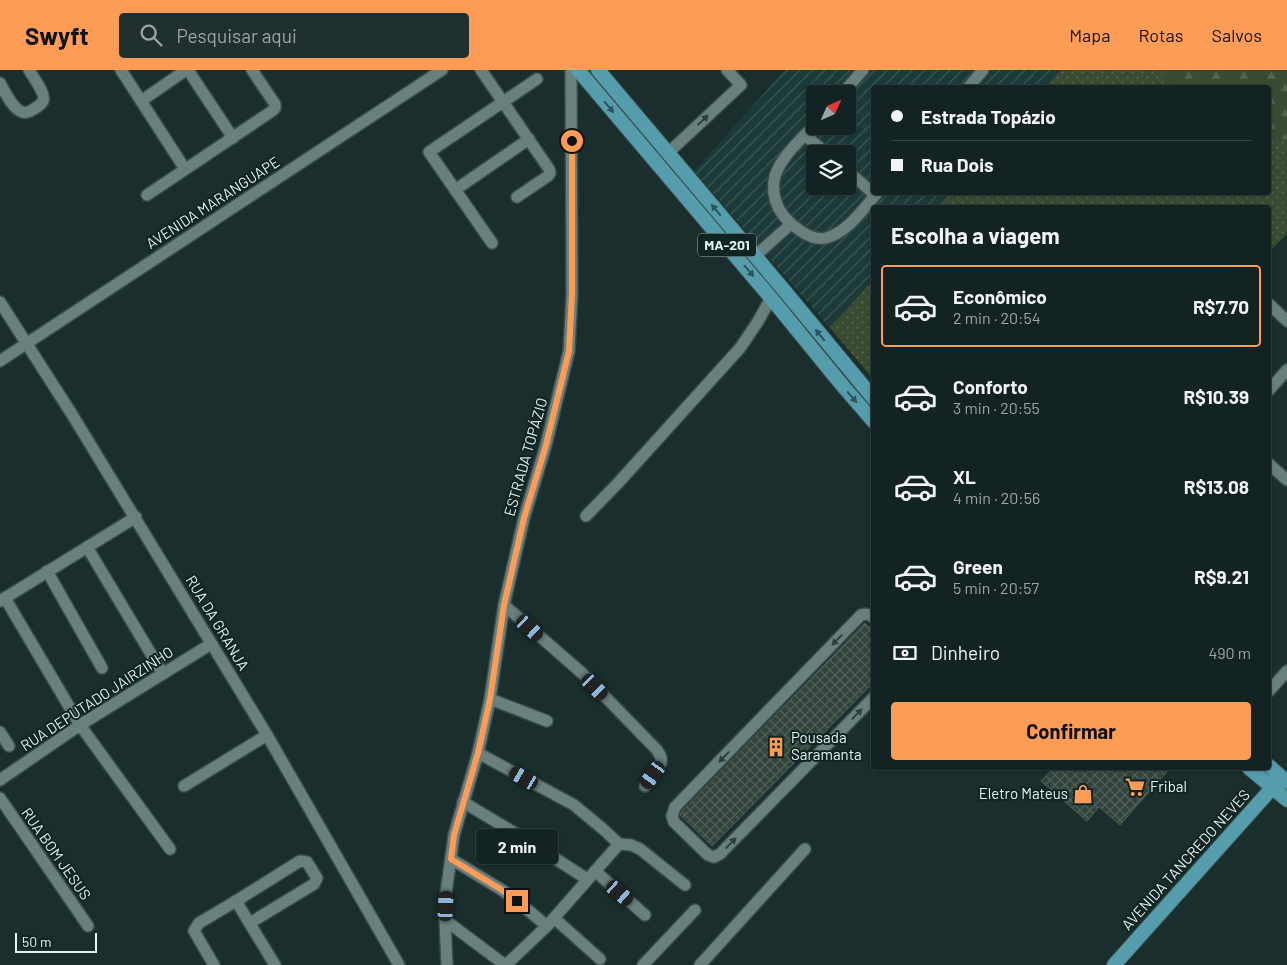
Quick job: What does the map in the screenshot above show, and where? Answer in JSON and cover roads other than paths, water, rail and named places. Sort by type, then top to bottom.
[{"type":"main road","name":"MA-201","points":[[578,70],[871,419]]},
{"type":"main road","name":"MA-201","points":[[598,70],[871,395]]},
{"type":"main road","points":[[1251,770],[1287,800]]},
{"type":"main road","name":"AVENIDA TANCREDO NEVES","points":[[1114,965],[1273,788],[1278,774]]},
{"type":"street","points":[[0,83],[14,107],[24,113],[29,112],[40,104],[44,96],[29,70]]},
{"type":"street","points":[[120,70],[185,169]]},
{"type":"street","points":[[141,101],[187,70],[233,138]]},
{"type":"street","points":[[147,195],[275,108],[275,104],[252,70]]},
{"type":"street","name":"AVENIDA MARANGUAPE","points":[[0,361],[442,70]]},
{"type":"street","points":[[481,70],[550,172],[548,176],[517,197]]},
{"type":"street","name":"ESTRADA TOPÁZIO","points":[[447,965],[446,893],[454,835],[478,753],[490,699],[504,605],[524,518],[546,445],[569,351],[572,294],[572,70]]},
{"type":"street","points":[[668,153],[741,86],[727,70]]},
{"type":"street","points":[[850,85],[863,70]]},
{"type":"street","points":[[970,85],[983,70]]},
{"type":"street","points":[[492,243],[429,152],[537,79]]},
{"type":"street","points":[[817,145],[805,135],[781,162],[773,185],[774,196],[780,210],[791,224],[808,236],[819,239],[827,238],[845,228],[875,195]]},
{"type":"street","points":[[454,190],[529,139]]},
{"type":"street","points":[[856,178],[871,190]]},
{"type":"street","points":[[755,256],[791,224]]},
{"type":"street","points":[[586,516],[740,348],[771,298]]},
{"type":"street","name":"RUA DA GRANJA","points":[[0,302],[136,517],[211,644],[268,735],[399,965]]},
{"type":"street","points":[[1271,306],[1287,321]]},
{"type":"street","points":[[1271,388],[1287,370]]},
{"type":"street","points":[[1271,466],[1287,480]]},
{"type":"street","points":[[136,517],[2,599],[80,725],[170,849]]},
{"type":"street","points":[[87,547],[163,674]]},
{"type":"street","points":[[47,572],[102,668]]},
{"type":"street","points":[[504,605],[583,674],[657,750],[662,764],[645,786]]},
{"type":"street","points":[[871,616],[862,615],[675,807],[672,816],[674,822],[708,855],[714,857],[720,854],[871,700]]},
{"type":"street","name":"RUA DEPUTADO JAIRZINHO","points":[[0,780],[80,725],[211,644]]},
{"type":"street","points":[[1271,689],[1287,671]]},
{"type":"street","points":[[490,699],[547,721]]},
{"type":"street","points":[[0,732],[9,746]]},
{"type":"street","points":[[184,786],[268,735]]},
{"type":"street","points":[[478,753],[574,806],[619,844],[631,845],[640,849],[685,885]]},
{"type":"street","name":"RUA BOM JESUS","points":[[0,798],[88,926]]},
{"type":"street","points":[[463,802],[591,875],[645,915]]},
{"type":"street","points":[[445,920],[508,964],[550,922],[619,844]]},
{"type":"street","points":[[700,965],[805,849]]},
{"type":"street","points":[[451,859],[550,922],[600,959]]},
{"type":"street","points":[[214,965],[194,931],[199,923],[300,861],[307,862],[317,878],[314,884],[250,923]]},
{"type":"street","points":[[236,901],[275,965]]},
{"type":"street","points":[[643,965],[695,910]]},
{"type":"place","name":"Pousada Saramanta","points":[[776,747]]},
{"type":"place","name":"Fribal","points":[[1135,787]]},
{"type":"place","name":"Eletro Mateus","points":[[1083,794]]}]
